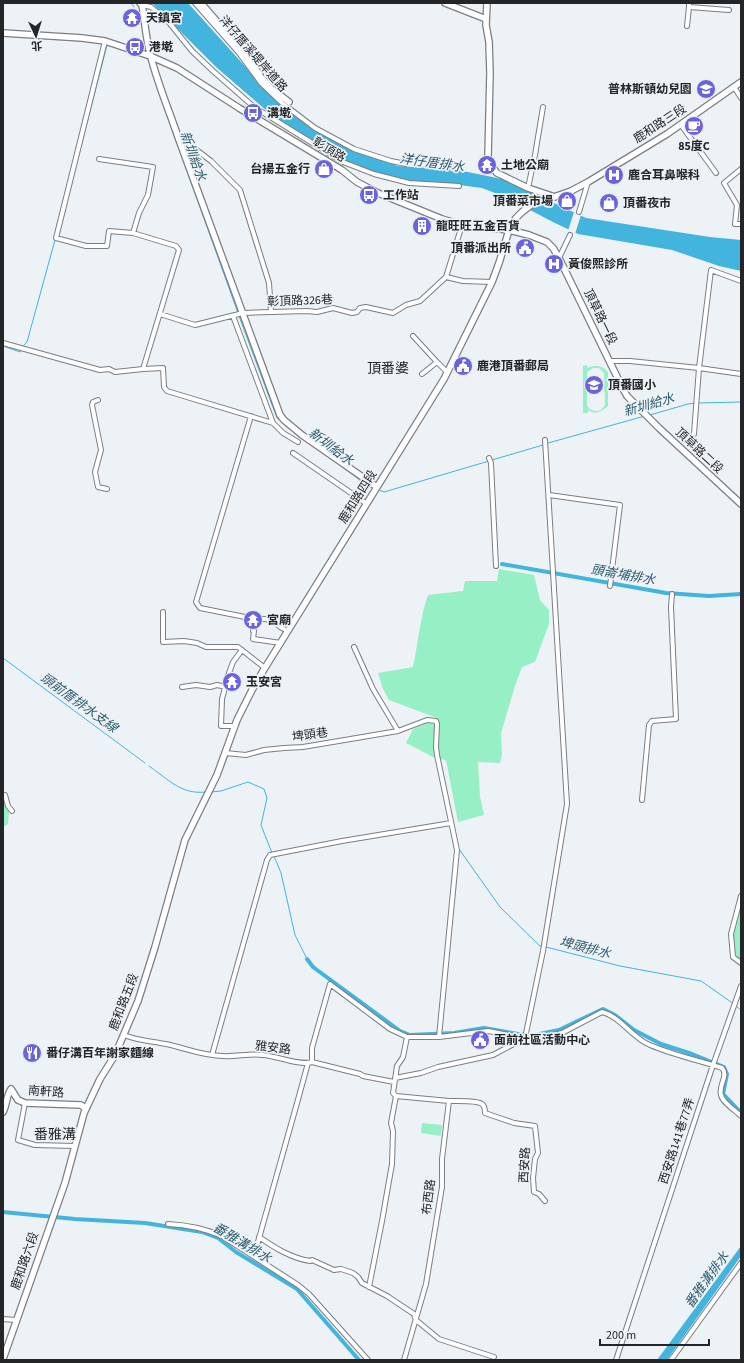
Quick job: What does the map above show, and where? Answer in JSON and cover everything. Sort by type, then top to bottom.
[{"type":"street","name":"洋仔厝溪堤岸道路","points":[[195,3],[239,53],[261,83],[282,103],[315,128],[354,150],[406,164]]},
{"type":"street","points":[[201,3],[247,56],[261,77],[272,89],[289,102]]},
{"type":"street","points":[[445,3],[486,18]]},
{"type":"street","points":[[487,3],[486,18],[490,73],[488,157],[493,168],[498,173],[552,198]]},
{"type":"street","points":[[298,442],[283,433],[273,423],[168,107],[148,56],[142,4],[151,7],[167,20],[202,61],[254,107],[343,162],[374,174],[409,183],[459,186]]},
{"type":"street","points":[[687,26],[689,5],[729,10]]},
{"type":"street","name":"彰頂路","points":[[3,33],[105,41],[148,56],[177,68],[239,108],[342,170],[357,182],[378,193],[415,209],[462,225],[509,230]]},
{"type":"street","points":[[105,41],[56,238],[86,246],[107,246],[109,230],[133,233],[176,246],[179,250],[143,369]]},
{"type":"street","name":"鹿和路三段","points":[[522,212],[531,205],[571,191],[588,182],[682,124],[741,82]]},
{"type":"street","points":[[734,87],[741,98]]},
{"type":"street","points":[[528,188],[543,107]]},
{"type":"street","points":[[682,124],[716,172]]},
{"type":"street","points":[[178,137],[211,161],[240,190],[269,283],[271,312]]},
{"type":"street","points":[[99,159],[153,167],[148,195],[139,213],[133,233]]},
{"type":"street","points":[[741,169],[724,183],[737,206],[735,224],[741,224]]},
{"type":"street","points":[[579,212],[588,182]]},
{"type":"street","name":"鹿和路四段","points":[[208,793],[235,726],[252,690],[447,372],[492,282],[509,230],[516,218],[522,212]]},
{"type":"street","points":[[462,225],[446,277],[463,281],[492,282]]},
{"type":"street","name":"頂草路一段","points":[[509,230],[547,242],[553,248],[624,392],[644,413]]},
{"type":"street","points":[[559,258],[570,235]]},
{"type":"street","points":[[694,434],[699,368],[711,270],[741,281]]},
{"type":"street","name":"彰頂路326巷","points":[[160,314],[195,325],[238,314],[307,311],[317,312],[333,308],[352,314],[357,312],[360,308],[366,307],[393,313],[406,305],[420,301],[446,277]]},
{"type":"street","points":[[238,314],[277,409],[284,420],[302,435],[377,486]]},
{"type":"street","points":[[413,336],[447,372]]},
{"type":"street","points":[[3,343],[100,370],[109,369],[115,372],[163,368],[164,387],[167,392],[273,423]]},
{"type":"street","points":[[610,361],[630,361],[741,374]]},
{"type":"street","points":[[422,374],[438,362]]},
{"type":"street","points":[[98,400],[93,402],[92,405],[101,450],[95,472],[98,487],[107,489]]},
{"type":"street","name":"頂草路二段","points":[[644,413],[741,504]]},
{"type":"street","points":[[251,416],[196,602],[200,608],[245,617],[273,620],[280,627],[288,631]]},
{"type":"street","points":[[525,1038],[543,952],[567,804],[545,440]]},
{"type":"street","points":[[293,453],[367,504]]},
{"type":"street","points":[[489,458],[491,463],[496,566]]},
{"type":"street","points":[[549,495],[620,505],[611,583]]},
{"type":"street","points":[[642,800],[649,725],[652,721],[676,719],[671,607],[672,594]]},
{"type":"street","points":[[163,612],[163,642],[184,641],[197,643],[206,647],[238,647],[265,668]]},
{"type":"street","points":[[253,631],[253,639],[281,643]]},
{"type":"street","points":[[354,647],[374,689],[398,731]]},
{"type":"street","points":[[235,726],[221,726],[222,699],[233,662],[242,650]]},
{"type":"street","points":[[182,687],[196,685],[210,687],[217,685],[226,688]]},
{"type":"street","name":"埤頭巷","points":[[225,753],[246,755],[264,750],[303,747],[398,731],[427,720],[436,721],[438,724],[436,746],[437,755],[450,823]]},
{"type":"street","name":"鹿和路五段","points":[[53,1216],[86,1109],[100,1078],[115,1055],[138,1001],[156,947],[185,840],[208,793]]},
{"type":"street","points":[[3,795],[5,795],[8,806],[12,811]]},
{"type":"street","points":[[212,1055],[267,860],[270,855],[450,823],[457,850],[439,1037]]},
{"type":"street","points":[[741,896],[731,934],[733,956],[741,963]]},
{"type":"street","points":[[254,1256],[310,1062],[312,1048],[330,984],[390,1029],[406,1037],[439,1037],[488,1030],[525,1038],[543,1038],[562,1033],[602,1012],[612,1017],[632,1034],[650,1045],[722,1068],[725,1072],[721,1094],[723,1100],[741,1116]]},
{"type":"street","name":"西安路141巷77弄","points":[[616,1360],[713,1065],[741,986]]},
{"type":"street","name":"雅安路","points":[[124,1035],[139,1041],[166,1044],[212,1055],[263,1055],[310,1062],[363,1076],[395,1080],[438,1067],[493,1055],[525,1038]]},
{"type":"street","points":[[369,1287],[392,1164],[393,1131],[391,1122],[396,1096],[393,1092],[397,1066],[403,1057],[406,1037]]},
{"type":"street","name":"南軒路","points":[[3,1112],[11,1089],[18,1100],[25,1103],[81,1105],[86,1109]]},
{"type":"street","points":[[396,1096],[448,1101]]},
{"type":"street","name":"西安路","points":[[448,1101],[482,1103],[484,1105],[485,1113],[514,1123],[535,1126],[538,1153],[535,1159],[533,1178],[534,1192],[539,1194],[545,1201]]},
{"type":"street","name":"布西路","points":[[404,1360],[426,1284],[442,1187],[442,1159],[448,1101]]},
{"type":"street","points":[[25,1103],[18,1140],[35,1144],[75,1146]]},
{"type":"street","name":"鹿和路六段","points":[[3,1359],[53,1216]]},
{"type":"street","points":[[168,1224],[193,1226],[222,1236],[304,1289],[368,1360]]},
{"type":"street","points":[[259,1237],[280,1251],[303,1260],[310,1262],[312,1260],[334,1270],[341,1269],[353,1273],[362,1283],[387,1296],[412,1312],[416,1320],[440,1339],[494,1357]]},
{"type":"street","points":[[671,1360],[741,1263]]},
{"type":"street","points":[[3,1319],[16,1320]]},
{"type":"green space","points":[[587,365],[587,368],[593,366],[601,367],[608,372],[608,406],[598,412],[588,410],[588,413],[583,413],[583,366]],"holes":[[[593,368],[599,368],[604,373],[605,405],[601,410],[595,411],[591,410],[587,405],[587,372]]]},
{"type":"green space","points":[[499,569],[534,575],[540,600],[549,610],[549,624],[535,662],[522,667],[515,686],[501,733],[502,754],[500,763],[478,762],[480,797],[484,815],[458,822],[446,760],[435,758],[406,743],[413,729],[428,723],[435,725],[437,718],[389,700],[383,689],[378,673],[413,667],[421,621],[428,595],[463,591],[465,581],[497,581]]},
{"type":"green space","points":[[3,799],[5,799],[9,812],[8,824],[3,827]]},
{"type":"green space","points":[[738,912],[741,913],[741,960],[733,954],[732,939]]},
{"type":"green space","points":[[422,1123],[442,1125],[441,1136],[421,1133]]},
{"type":"water","points":[[152,3],[188,3],[261,84],[315,129],[397,166],[458,170],[502,179],[586,218],[710,237],[741,240],[741,271],[719,266],[672,250],[578,234],[503,196],[482,188],[459,185],[417,183],[374,173],[344,161],[273,116],[216,67]]},
{"type":"water","points":[[741,1246],[741,1256],[667,1360],[657,1360]]},
{"type":"pier","points":[[574,212],[581,215],[575,234],[568,231]]},
{"type":"waterway","points":[[131,3],[134,7]]},
{"type":"waterway","points":[[81,146],[107,45]]},
{"type":"waterway","name":"新圳給水","points":[[164,107],[238,313]]},
{"type":"waterway","points":[[22,347],[27,342],[55,240]]},
{"type":"waterway","name":"新圳給水","points":[[239,316],[277,418],[282,421]]},
{"type":"waterway","points":[[3,346],[20,352],[21,350]]},
{"type":"waterway","name":"新圳給水","points":[[698,403],[741,402]]},
{"type":"waterway","name":"新圳給水","points":[[650,415],[695,403]]},
{"type":"waterway","name":"新圳給水","points":[[548,443],[645,416]]},
{"type":"waterway","name":"新圳給水","points":[[492,460],[543,445]]},
{"type":"waterway","name":"新圳給水","points":[[332,459],[365,484],[372,487]]},
{"type":"waterway","name":"新圳給水","points":[[379,490],[384,492],[489,461]]},
{"type":"waterway","name":"頭崙埔排水","points":[[502,564],[666,593],[709,596],[741,594]]},
{"type":"waterway","name":"頭前厝排水支線","points":[[3,658],[145,763]]},
{"type":"waterway","name":"頭前厝排水支線","points":[[149,766],[182,789],[206,792]]},
{"type":"waterway","name":"頭前厝排水支線","points":[[211,792],[221,791],[248,782],[264,789],[267,798],[261,825],[272,853]]},
{"type":"waterway","name":"埤頭排水","points":[[459,849],[500,907],[540,946],[543,946]]},
{"type":"waterway","name":"頭前厝排水支線","points":[[274,856],[281,873],[295,935],[307,959]]},
{"type":"waterway","name":"埤頭排水","points":[[546,947],[620,966],[701,981],[734,1004]]},
{"type":"waterway","points":[[307,959],[313,967],[400,1031],[410,1035],[454,1033],[484,1028],[530,1036],[559,1030],[603,1009],[615,1015],[634,1030],[661,1044],[692,1054],[724,1067],[727,1074],[723,1094],[741,1113]]},
{"type":"waterway","name":"埤頭排水","points":[[736,1006],[741,1010]]},
{"type":"waterway","name":"番雅溝排水","points":[[3,1212],[75,1219],[145,1223],[202,1232],[218,1238],[236,1252],[297,1289],[359,1360]]},
{"type":"place","name":"天鎮宮","points":[[132,18]]},
{"type":"place","name":"港墘","points":[[135,47]]},
{"type":"place","name":"普林斯頓幼兒園","points":[[706,89]]},
{"type":"place","name":"溝墘","points":[[253,113]]},
{"type":"place","name":"85度C","points":[[694,126]]},
{"type":"place","name":"土地公廟","points":[[487,165]]},
{"type":"place","name":"台揚五金行","points":[[324,169]]},
{"type":"place","name":"鹿合耳鼻喉科","points":[[614,175]]},
{"type":"place","name":"工作站","points":[[369,195]]},
{"type":"place","name":"頂番菜市場","points":[[567,201]]},
{"type":"place","name":"頂番夜市","points":[[609,203]]},
{"type":"place","name":"龍旺旺五金百貨","points":[[422,226]]},
{"type":"place","name":"頂番派出所","points":[[525,248]]},
{"type":"place","name":"黃俊熙診所","points":[[554,264]]},
{"type":"place","name":"鹿港頂番郵局","points":[[463,366]]},
{"type":"place","name":"頂番國小","points":[[594,385]]},
{"type":"place","name":"宮廟","points":[[253,620]]},
{"type":"place","name":"玉安宮","points":[[232,682]]},
{"type":"place","name":"面前社區活動中心","points":[[480,1040]]},
{"type":"place","name":"番仔溝百年謝家麵線","points":[[32,1053]]},
{"type":"district","name":"頂番婆","points":[[388,369]]},
{"type":"district","name":"番雅溝","points":[[55,1135]]},
{"type":"water label","name":"洋仔厝排水","points":[[432,163]]}]
